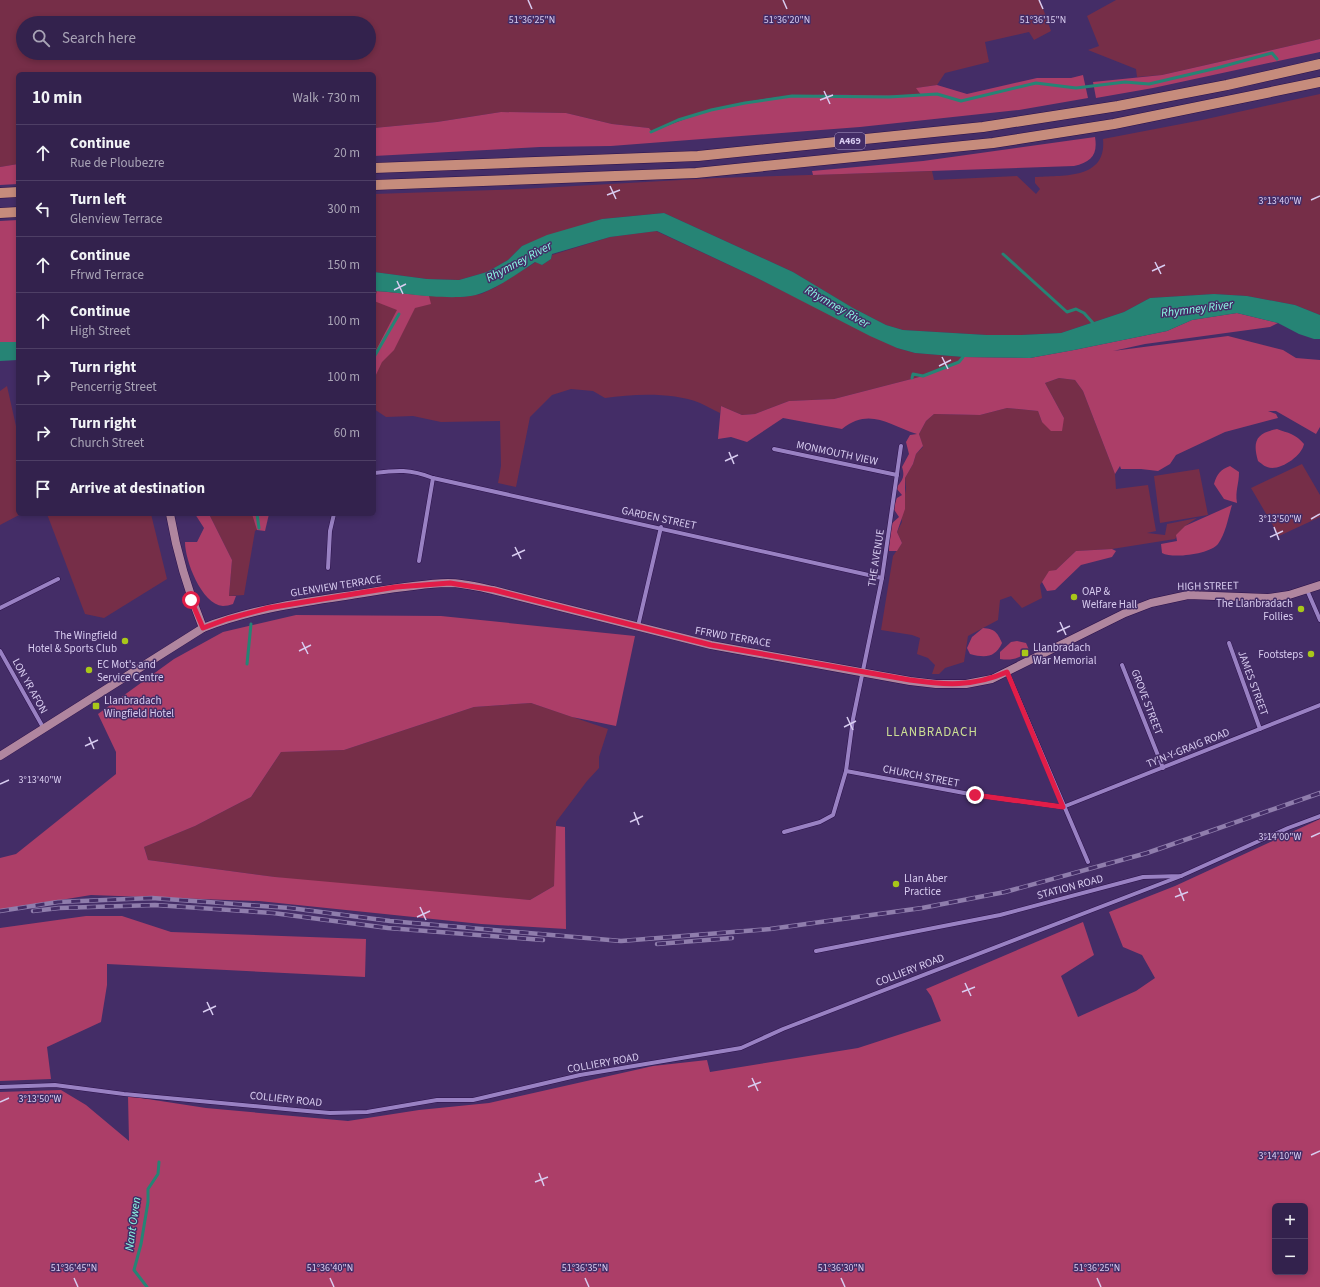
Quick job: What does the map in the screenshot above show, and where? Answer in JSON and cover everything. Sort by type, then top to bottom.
[{"type":"main road","name":"A469","points":[[376,168],[698,156],[983,127],[1118,106],[1227,85],[1320,64]]},
{"type":"main road","name":"A469","points":[[376,184],[696,173],[993,143],[1114,124],[1320,82]]},
{"type":"main road","points":[[0,193],[16,192]]},
{"type":"main road","points":[[0,213],[16,212]]},
{"type":"street","name":"THE AVENUE","points":[[784,832],[820,822],[833,815],[846,771],[854,719],[882,578],[901,446]]},
{"type":"street","name":"MONMOUTH VIEW","points":[[774,449],[897,475]]},
{"type":"street","name":"GARDEN STREET","points":[[376,473],[401,469],[522,499],[661,527],[882,578]]},
{"type":"street","points":[[419,561],[433,478]]},
{"type":"street","points":[[170,516],[182,571],[203,628]]},
{"type":"street","points":[[328,568],[330,531],[334,516]]},
{"type":"street","points":[[642,628],[661,527]]},
{"type":"street","points":[[0,608],[58,579]]},
{"type":"street","name":"GLENVIEW TERRACE","points":[[0,756],[44,730],[203,628],[227,619],[268,608],[396,587],[450,583],[494,590],[642,628]]},
{"type":"street","name":"HIGH STREET","points":[[864,671],[910,680],[958,684],[980,682],[1007,672],[1125,613],[1151,603],[1188,595],[1268,598],[1306,590],[1320,585]]},
{"type":"street","points":[[1306,590],[1320,620]]},
{"type":"street","name":"FFRWD TERRACE","points":[[642,628],[711,645],[864,671]]},
{"type":"street","name":"JAMES STREET","points":[[1228,643],[1260,729]]},
{"type":"street","name":"LON YR AFON","points":[[0,651],[44,730]]},
{"type":"street","name":"GROVE STREET","points":[[1122,665],[1163,768]]},
{"type":"street","points":[[1007,672],[1063,807],[1088,862]]},
{"type":"street","name":"TY'N-Y-GRAIG ROAD","points":[[1063,807],[1320,705]]},
{"type":"street","name":"CHURCH STREET","points":[[846,771],[975,795],[1063,807]]},
{"type":"street","name":"STATION ROAD","points":[[816,951],[1014,911],[1143,877],[1181,876],[1288,828],[1320,816]]},
{"type":"street","name":"COLLIERY ROAD","points":[[0,1087],[55,1085],[124,1094],[330,1113],[367,1112],[437,1100],[473,1100],[580,1075],[741,1048],[783,1029],[1181,876]]},
{"type":"shaded area","points":[[0,0],[1040,0],[1051,31],[1034,40],[1029,32],[985,42],[989,62],[945,73],[937,85],[917,88],[921,95],[809,95],[775,97],[720,108],[651,132],[649,128],[612,124],[566,113],[501,112],[437,122],[376,128],[376,72],[16,72],[16,164],[0,167]]},
{"type":"shaded area","points":[[1116,0],[1320,0],[1320,39],[1162,75],[1137,77],[1136,69],[1088,50],[1099,46],[1087,16]]},
{"type":"shaded area","points":[[1320,39],[1320,52],[1153,88],[1096,98],[1093,82],[1162,75]]},
{"type":"shaded area","points":[[1083,75],[1088,98],[1019,110],[860,127],[611,146],[540,147],[376,156],[376,128],[437,122],[501,112],[566,113],[612,124],[649,128],[652,132],[703,113],[756,100],[793,96],[825,95],[921,95],[916,88],[937,85],[967,94],[1037,78],[1071,78]]},
{"type":"shaded area","points":[[1320,94],[1320,315],[1295,305],[1247,296],[1214,294],[1150,298],[1124,312],[1061,333],[987,335],[903,330],[886,325],[853,308],[793,272],[664,213],[602,219],[522,246],[508,260],[487,272],[459,280],[427,279],[376,272],[376,194],[522,189],[716,178],[932,171],[934,180],[1017,176],[1036,194],[1040,189],[1035,183],[1035,177],[1069,175],[1081,173],[1090,169],[1098,162],[1102,152],[1103,139],[1202,120]]},
{"type":"shaded area","points":[[1095,137],[1096,143],[1092,157],[1085,162],[1074,166],[813,175],[812,171],[923,161]]},
{"type":"shaded area","points":[[16,164],[16,184],[0,185],[0,167]]},
{"type":"shaded area","points":[[16,220],[16,342],[0,342],[0,221]]},
{"type":"shaded area","points":[[656,231],[755,277],[897,348],[915,353],[963,357],[959,362],[923,376],[834,399],[789,401],[755,414],[742,415],[721,406],[720,413],[700,403],[677,397],[640,395],[605,398],[593,391],[571,389],[552,395],[530,417],[516,487],[498,483],[501,466],[500,421],[441,422],[413,416],[386,417],[376,410],[376,291],[462,297],[481,294],[496,287],[536,262],[542,265],[551,259],[552,255],[610,237]]},
{"type":"shaded area","points":[[377,291],[429,296],[431,304],[415,308],[394,350],[382,362],[376,375],[376,350],[397,310],[376,302]]},
{"type":"shaded area","points":[[1237,313],[1278,323],[1270,327],[1145,344],[1113,351],[1228,336],[1283,350],[1296,358],[1320,360],[1320,427],[1316,434],[1276,411],[1268,411],[1276,414],[1278,418],[1225,432],[1176,455],[1170,464],[1158,471],[1121,469],[1120,466],[1115,474],[1083,391],[1075,380],[1059,378],[1045,383],[1064,418],[1062,431],[1051,431],[1042,422],[1038,411],[1007,408],[980,415],[934,414],[926,421],[919,434],[923,446],[916,454],[913,464],[905,478],[905,509],[897,532],[902,543],[897,551],[889,551],[890,525],[899,517],[893,508],[897,498],[902,495],[896,488],[903,478],[902,467],[909,454],[906,442],[910,435],[917,434],[879,420],[861,419],[842,429],[783,418],[747,442],[731,437],[718,439],[721,406],[742,415],[755,414],[789,401],[834,399],[923,376],[959,362],[963,357],[1030,358],[1167,331],[1192,320]]},
{"type":"shaded area","points":[[1059,378],[1075,380],[1083,391],[1115,474],[1116,489],[1148,485],[1156,531],[1147,533],[1165,535],[1167,524],[1197,518],[1185,526],[1175,539],[1112,549],[1076,551],[1056,570],[1049,572],[1040,585],[1042,598],[1022,608],[1011,596],[1000,600],[998,620],[968,636],[964,662],[945,668],[939,674],[932,674],[935,665],[928,658],[917,654],[920,638],[912,635],[881,630],[893,556],[902,543],[897,532],[902,522],[901,517],[906,488],[905,478],[913,464],[916,454],[923,447],[919,434],[926,421],[934,414],[980,415],[1007,408],[1038,411],[1042,422],[1064,418],[1045,383]]},
{"type":"shaded area","points":[[7,386],[16,426],[17,516],[0,525],[0,391]]},
{"type":"shaded area","points":[[1277,429],[1295,436],[1304,444],[1300,452],[1292,460],[1282,466],[1270,468],[1264,466],[1258,461],[1256,454],[1256,443],[1261,435]]},
{"type":"shaded area","points":[[1302,464],[1320,495],[1320,517],[1279,536],[1251,488]]},
{"type":"shaded area","points":[[1230,466],[1239,472],[1236,494],[1237,503],[1224,499],[1214,484],[1219,473]]},
{"type":"shaded area","points":[[1199,469],[1208,515],[1160,523],[1154,476]]},
{"type":"shaded area","points":[[1232,505],[1223,535],[1214,548],[1200,553],[1174,556],[1162,553],[1161,544],[1177,541],[1176,535],[1185,526]]},
{"type":"shaded area","points":[[48,516],[151,516],[167,579],[104,618],[85,614]]},
{"type":"shaded area","points":[[196,516],[210,516],[232,560],[229,596],[236,596],[233,604],[223,606],[208,598],[201,590],[191,570],[185,542],[197,542],[204,528]]},
{"type":"shaded area","points":[[210,516],[257,516],[259,528],[255,531],[244,595],[229,596],[232,560]]},
{"type":"shaded area","points":[[253,516],[269,516],[265,531],[257,530]]},
{"type":"shaded area","points":[[1112,549],[1116,551],[1112,557],[1081,565],[1055,590],[1047,591],[1042,582],[1049,571],[1056,570],[1076,551]]},
{"type":"shaded area","points":[[296,615],[441,616],[635,636],[616,726],[572,717],[531,703],[474,707],[344,750],[281,752],[251,797],[195,826],[144,847],[148,860],[275,877],[530,900],[554,886],[556,826],[565,827],[566,929],[481,924],[259,901],[91,895],[0,910],[0,858],[16,854],[116,774],[116,752],[98,714],[174,659],[223,632]]},
{"type":"shaded area","points":[[983,628],[990,629],[995,632],[999,636],[1002,643],[996,652],[989,656],[970,654],[967,648],[972,637]]},
{"type":"shaded area","points":[[1017,641],[1026,643],[1029,650],[1016,658],[1009,660],[1000,659],[1000,652],[1011,642]]},
{"type":"shaded area","points":[[531,703],[608,729],[599,757],[599,768],[587,781],[556,822],[557,852],[554,886],[530,900],[407,895],[148,860],[144,847],[195,826],[251,797],[281,752],[344,750],[474,707]]},
{"type":"shaded area","points":[[1320,819],[1320,1287],[0,1287],[0,1092],[61,1090],[86,1105],[129,1141],[128,1096],[206,1108],[348,1121],[419,1110],[489,1103],[653,1066],[707,1060],[710,1072],[858,1048],[941,1021],[931,996],[926,989],[1083,922],[1094,955],[1061,976],[1078,1017],[1136,991],[1155,978],[1142,955],[1123,947],[1109,912],[1175,886]]},
{"type":"shaded area","points":[[86,916],[122,916],[171,932],[366,939],[365,977],[107,964],[107,985],[101,1022],[47,1047],[51,1079],[0,1081],[0,928]]},
{"type":"water","name":"Rhymney River","points":[[664,213],[793,272],[853,308],[886,325],[903,330],[987,335],[1061,333],[1124,312],[1150,298],[1214,294],[1247,296],[1295,305],[1320,315],[1320,339],[1314,339],[1299,334],[1278,323],[1237,313],[1192,320],[1167,331],[1030,358],[963,357],[915,353],[897,348],[870,336],[755,277],[657,231],[610,237],[552,254],[551,259],[542,265],[535,262],[496,287],[471,296],[444,297],[376,291],[376,272],[427,279],[459,280],[487,272],[508,260],[522,246],[547,235],[602,219]]},
{"type":"water","points":[[0,342],[16,342],[16,360],[0,361]]},
{"type":"waterway","points":[[651,132],[678,120],[711,110],[792,96],[889,97],[937,94],[961,101],[1036,83],[1076,88],[1125,82],[1149,84],[1272,53],[1277,59]]},
{"type":"waterway","points":[[1003,254],[1067,312],[1076,309],[1084,313],[1093,323]]},
{"type":"waterway","name":"Nant Owen","points":[[376,354],[399,314]]},
{"type":"waterway","points":[[912,378],[913,374],[923,376],[959,362],[963,357]]},
{"type":"waterway","name":"Nant Owen","points":[[257,516],[259,528]]},
{"type":"waterway","name":"Nant Owen","points":[[247,664],[251,624]]},
{"type":"waterway","name":"Nant Owen","points":[[147,1287],[134,1270],[141,1244],[148,1202],[148,1189],[158,1174],[159,1162]]},
{"type":"railway","points":[[0,911],[58,902],[152,898],[290,908],[390,921],[621,941],[770,929],[922,908],[1005,892],[1147,853],[1320,793]]},
{"type":"railway","points":[[33,911],[59,908],[155,905],[273,913],[388,928],[543,940]]},
{"type":"railway","points":[[657,944],[732,938]]},
{"type":"place","name":"OAP & Welfare Hall","points":[[1074,597]]},
{"type":"place","name":"The Llanbradach Follies","points":[[1301,609]]},
{"type":"place","name":"The Wingfield Hotel & Sports Club","points":[[125,641]]},
{"type":"place","name":"Llanbradach War Memorial","points":[[1025,653]]},
{"type":"place","name":"Footsteps","points":[[1311,654]]},
{"type":"place","name":"EC Mot's and Service Centre","points":[[89,670]]},
{"type":"place","name":"Llanbradach Wingfield Hotel","points":[[96,706]]},
{"type":"place","name":"Llan Aber Practice","points":[[896,884]]},
{"type":"district","name":"LLANBRADACH","points":[[932,732]]},
{"type":"route","points":[[191,600],[203,628],[227,619],[268,608],[396,587],[450,583],[494,590],[711,645],[748,650],[910,680],[936,684],[966,684],[992,679],[1007,672],[1063,807],[975,795]]}]
